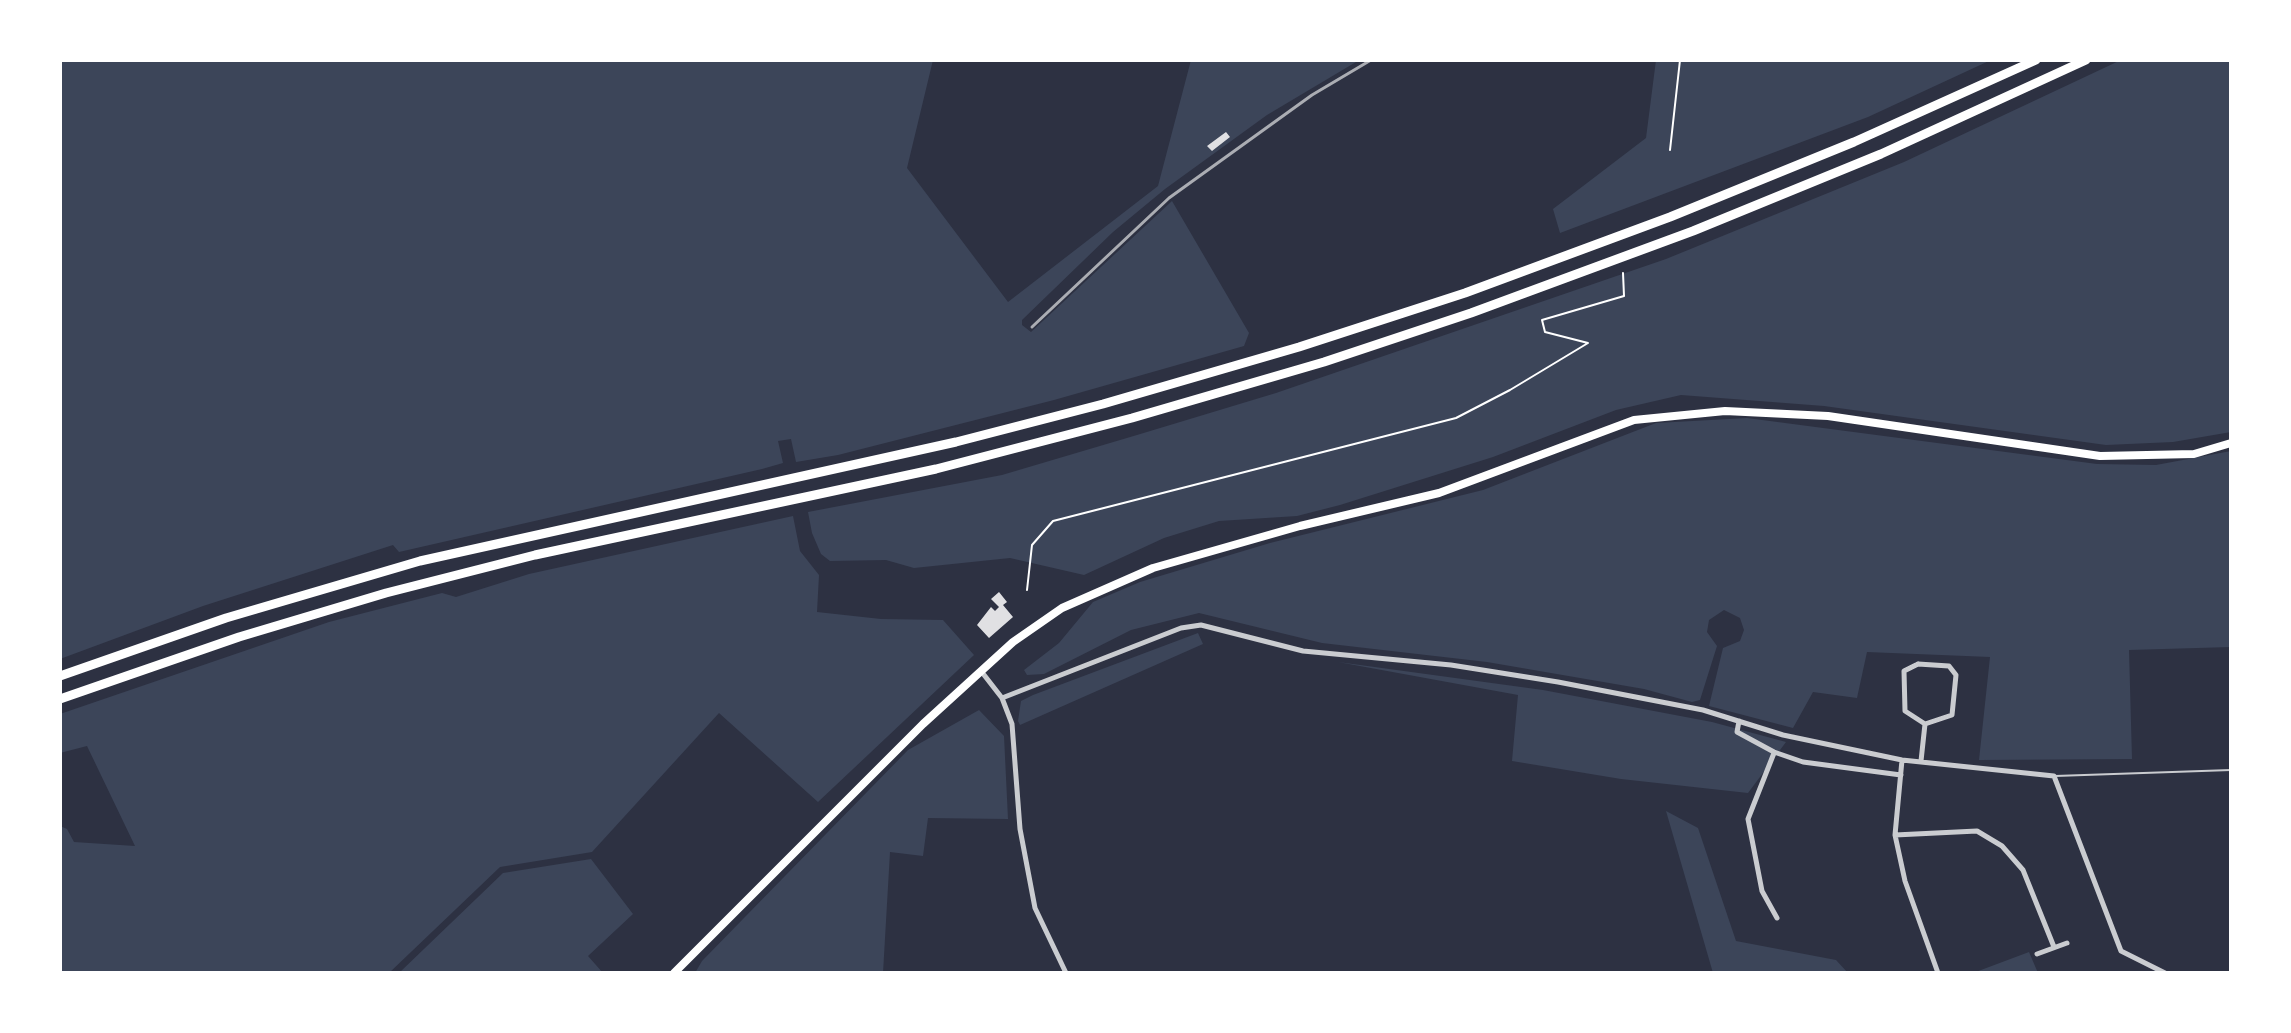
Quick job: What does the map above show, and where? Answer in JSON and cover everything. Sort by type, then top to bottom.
[{"type":"highway","points":[[60,676],[226,618],[420,561],[956,442],[1140,394],[1311,343],[1477,288],[1670,217],[1840,148],[2036,60]]},
{"type":"highway","points":[[60,699],[191,652],[386,593],[535,555],[971,460],[1132,418],[1324,362],[1471,313],[1693,231],[1893,149],[2086,60]]},
{"type":"main road","points":[[674,973],[981,670],[1047,618],[1128,578],[1300,526],[1439,493],[1634,420],[1725,411],[1828,416],[2100,456],[2194,454],[2231,443]]},
{"type":"street","points":[[1002,698],[1181,628],[1201,625],[1303,651],[1451,665],[1544,679],[1703,710],[1783,735],[1902,760],[2054,776],[2121,951],[2165,973]]},
{"type":"street","points":[[1918,664],[1949,666],[1956,675],[1952,715],[1925,724],[1905,711],[1904,671],[1918,664]]},
{"type":"street","points":[[981,670],[1002,698],[1012,724],[1020,829],[1035,908],[1066,973]]},
{"type":"street","points":[[1739,721],[1737,732],[1774,752],[1803,762],[1901,775]]},
{"type":"street","points":[[1921,761],[1925,724]]},
{"type":"street","points":[[1774,752],[1748,819],[1762,891],[1777,918]]},
{"type":"street","points":[[1902,760],[1895,835],[1905,881],[1938,973]]},
{"type":"street","points":[[1895,835],[1977,831],[2002,846],[2023,870],[2054,947]]},
{"type":"street","points":[[2037,954],[2067,943]]},
{"type":"lane","points":[[2054,776],[2231,770]]},
{"type":"path","points":[[1670,150],[1680,60]]},
{"type":"path","points":[[1027,590],[1032,545],[1053,521],[1456,418],[1510,390],[1588,343],[1545,332],[1542,320],[1624,296],[1623,273]]},
{"type":"shaded area","points":[[60,60],[933,60],[907,168],[1008,302],[1158,186],[1191,60],[1356,62],[1267,115],[1165,189],[1113,232],[1022,320],[1022,325],[1031,332],[1172,201],[1249,333],[1244,346],[1054,400],[838,455],[796,462],[791,439],[778,441],[783,463],[399,552],[393,545],[203,606],[60,659]]},
{"type":"shaded area","points":[[1656,60],[1991,60],[1868,117],[1560,233],[1553,209],[1646,138]]},
{"type":"shaded area","points":[[2121,60],[2231,60],[2231,432],[2173,442],[2106,445],[1824,406],[1681,395],[1616,410],[1493,457],[1340,505],[1297,516],[1219,521],[1164,538],[1084,575],[1010,558],[914,568],[886,560],[830,561],[821,554],[812,533],[808,512],[1002,475],[1276,393],[1666,259],[1904,162]]},
{"type":"shaded area","points":[[1747,418],[2097,464],[2156,465],[2231,451],[2231,647],[2129,650],[2132,759],[1979,760],[1990,657],[1867,652],[1857,698],[1813,692],[1793,728],[1709,706],[1723,648],[1740,641],[1744,630],[1740,618],[1724,610],[1709,620],[1707,632],[1717,646],[1700,700],[1692,702],[1644,689],[1487,662],[1322,643],[1199,613],[1131,630],[1044,674],[1027,675],[1024,670],[1059,643],[1093,602],[1140,582],[1270,543],[1483,490],[1656,423]]},
{"type":"shaded area","points":[[793,516],[800,551],[819,575],[817,612],[881,619],[943,620],[974,655],[818,802],[719,713],[592,852],[500,867],[389,973],[60,973],[60,826],[67,829],[74,842],[135,846],[87,746],[60,753],[60,714],[329,622],[442,593],[456,597],[529,574]]},
{"type":"shaded area","points":[[1198,633],[1203,644],[1020,725],[1021,701]]},
{"type":"shaded area","points":[[1338,662],[1543,690],[1712,722],[1786,742],[1748,793],[1621,779],[1512,761],[1518,695]]},
{"type":"shaded area","points":[[979,710],[1004,736],[1008,819],[928,818],[923,856],[890,852],[883,973],[695,973],[702,961],[908,750]]},
{"type":"shaded area","points":[[1666,811],[1698,828],[1736,941],[1836,960],[1848,973],[1713,973]]},
{"type":"shaded area","points":[[591,859],[633,914],[588,956],[603,973],[399,973],[503,873]]},
{"type":"shaded area","points":[[2029,952],[2038,973],[1973,973]]},
{"type":"building","points":[[1226,132],[1230,137],[1212,151],[1207,146]]},
{"type":"building","points":[[999,592],[1007,602],[1003,605],[1013,617],[989,638],[977,625],[991,607],[995,611],[999,607],[991,599]]},
{"type":"railway","points":[[1032,327],[1169,198],[1312,95],[1371,60]]}]
